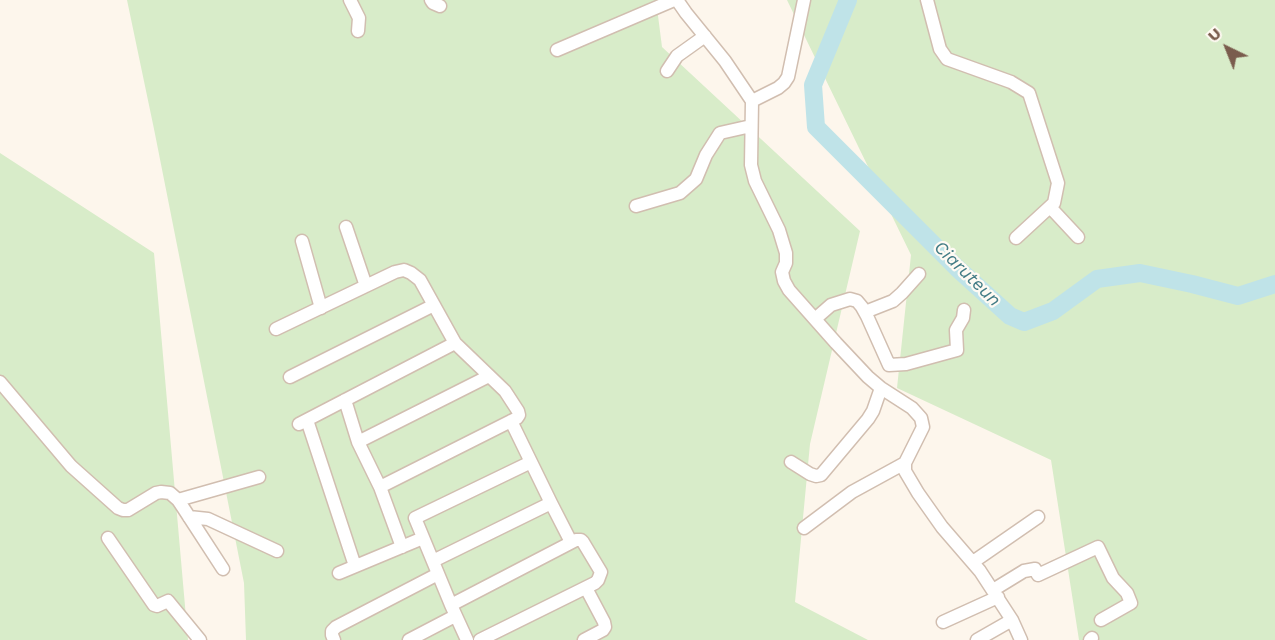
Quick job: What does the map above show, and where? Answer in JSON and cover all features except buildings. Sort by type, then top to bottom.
[{"type":"street","points":[[350,0],[364,19],[358,31]]},
{"type":"street","points":[[557,50],[675,0],[725,61],[752,101],[751,165],[756,181],[780,230],[786,253],[786,263],[782,272],[784,281],[789,290],[836,344],[868,377],[912,408],[921,418],[923,427],[905,463],[905,471],[942,527],[973,562],[996,594],[1021,640]]},
{"type":"street","points":[[752,101],[778,88],[788,77],[804,0]]},
{"type":"street","points":[[927,0],[940,49],[947,59],[1011,82],[1029,93],[1058,183],[1054,203],[1016,238]]},
{"type":"street","points":[[667,70],[676,56],[705,36]]},
{"type":"street","points":[[636,206],[680,193],[696,179],[706,155],[720,133],[751,126]]},
{"type":"street","points":[[1050,207],[1078,237]]},
{"type":"street","points":[[346,227],[366,286]]},
{"type":"street","points":[[302,241],[321,308]]},
{"type":"street","points":[[276,329],[395,272],[404,270],[420,280],[454,343],[506,391],[518,411],[517,418],[380,487]]},
{"type":"street","points":[[865,312],[893,301],[919,274]]},
{"type":"street","points":[[815,319],[831,305],[850,299],[857,301],[865,312],[889,365],[915,362],[957,350],[956,330],[963,318],[964,310]]},
{"type":"street","points":[[290,377],[434,305]]},
{"type":"street","points":[[355,566],[303,422],[454,343]]},
{"type":"street","points":[[358,442],[489,376]]},
{"type":"street","points":[[0,382],[71,466],[118,508],[128,510],[150,496],[161,492],[170,493],[178,500],[223,569]]},
{"type":"street","points":[[791,462],[810,474],[821,475],[868,418],[881,388]]},
{"type":"street","points":[[345,400],[358,442],[380,487],[402,547]]},
{"type":"street","points":[[511,421],[572,542]]},
{"type":"street","points":[[467,640],[415,518],[531,462]]},
{"type":"street","points":[[804,528],[852,492],[905,463]]},
{"type":"street","points":[[178,500],[259,477]]},
{"type":"street","points":[[433,561],[551,503]]},
{"type":"street","points":[[189,517],[208,519],[277,551]]},
{"type":"street","points":[[973,562],[1038,517]]},
{"type":"street","points":[[108,538],[154,605],[170,602],[200,640]]},
{"type":"street","points":[[339,573],[423,538]]},
{"type":"street","points":[[409,640],[453,610],[572,542],[581,540],[601,572],[598,580],[480,640]]},
{"type":"street","points":[[943,622],[996,594],[1024,572],[1035,569],[1038,575],[1098,547],[1113,578],[1127,593],[1131,603],[1101,620]]},
{"type":"street","points":[[334,640],[332,631],[336,627],[438,574]]},
{"type":"street","points":[[584,640],[605,627],[586,588]]},
{"type":"street","points":[[977,640],[1012,620]]},
{"type":"green space","points":[[127,0],[656,0],[662,47],[860,231],[810,444],[795,602],[868,640],[246,640],[244,583]]},
{"type":"green space","points":[[787,0],[1275,0],[1275,640],[1079,640],[1051,460],[897,388],[911,255]]},
{"type":"green space","points":[[0,153],[154,253],[188,640],[0,640]]},
{"type":"waterway","name":"Ciaruteun","points":[[848,0],[813,85],[816,127],[957,268],[1010,316],[1024,322],[1053,311],[1097,279],[1140,273],[1238,296],[1275,284]]}]
